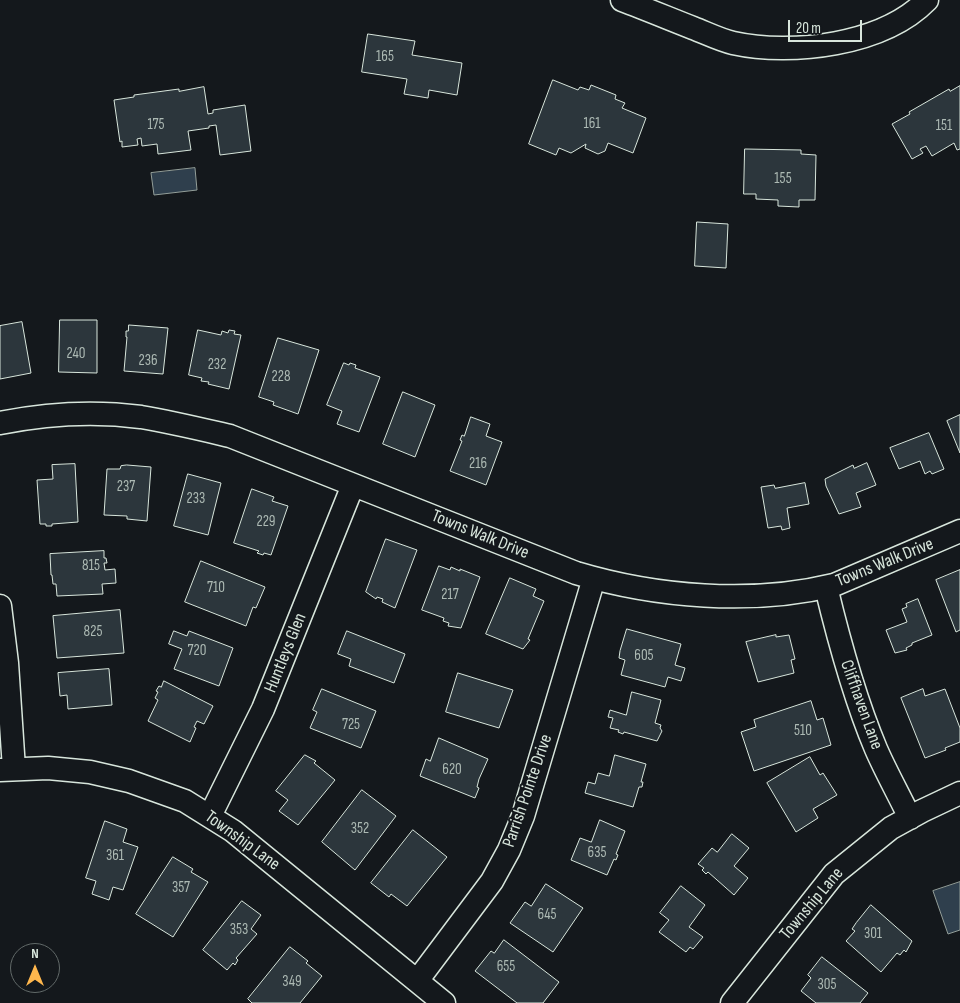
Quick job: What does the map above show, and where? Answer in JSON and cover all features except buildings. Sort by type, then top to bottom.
[{"type":"street","points":[[622,0],[732,43],[780,48],[827,46],[875,33],[918,9],[927,0]]},
{"type":"street","name":"Towns Walk Drive","points":[[0,423],[29,418],[83,414],[139,417],[230,436],[576,573],[612,584],[698,595],[738,596],[786,593],[826,587],[960,532]]},
{"type":"street","name":"Huntleys Glen","points":[[210,816],[263,709],[353,485]]},
{"type":"street","name":"Parrish Pointe Drive","points":[[417,981],[492,881],[509,850],[523,816],[594,578]]},
{"type":"street","name":"Cliffhaven Lane","points":[[826,587],[839,639],[862,715],[876,750],[910,818]]},
{"type":"street","points":[[0,606],[6,663],[7,769]]},
{"type":"street","name":"Township Lane","points":[[7,769],[48,768],[90,772],[129,781],[185,801],[233,831],[444,1003]]},
{"type":"street","name":"Township Lane","points":[[732,1003],[834,874],[891,828],[960,793]]},
{"type":"water","points":[[195,168],[197,190],[154,195],[151,173]]},
{"type":"water","points":[[960,882],[960,930],[948,934],[933,891]]}]
